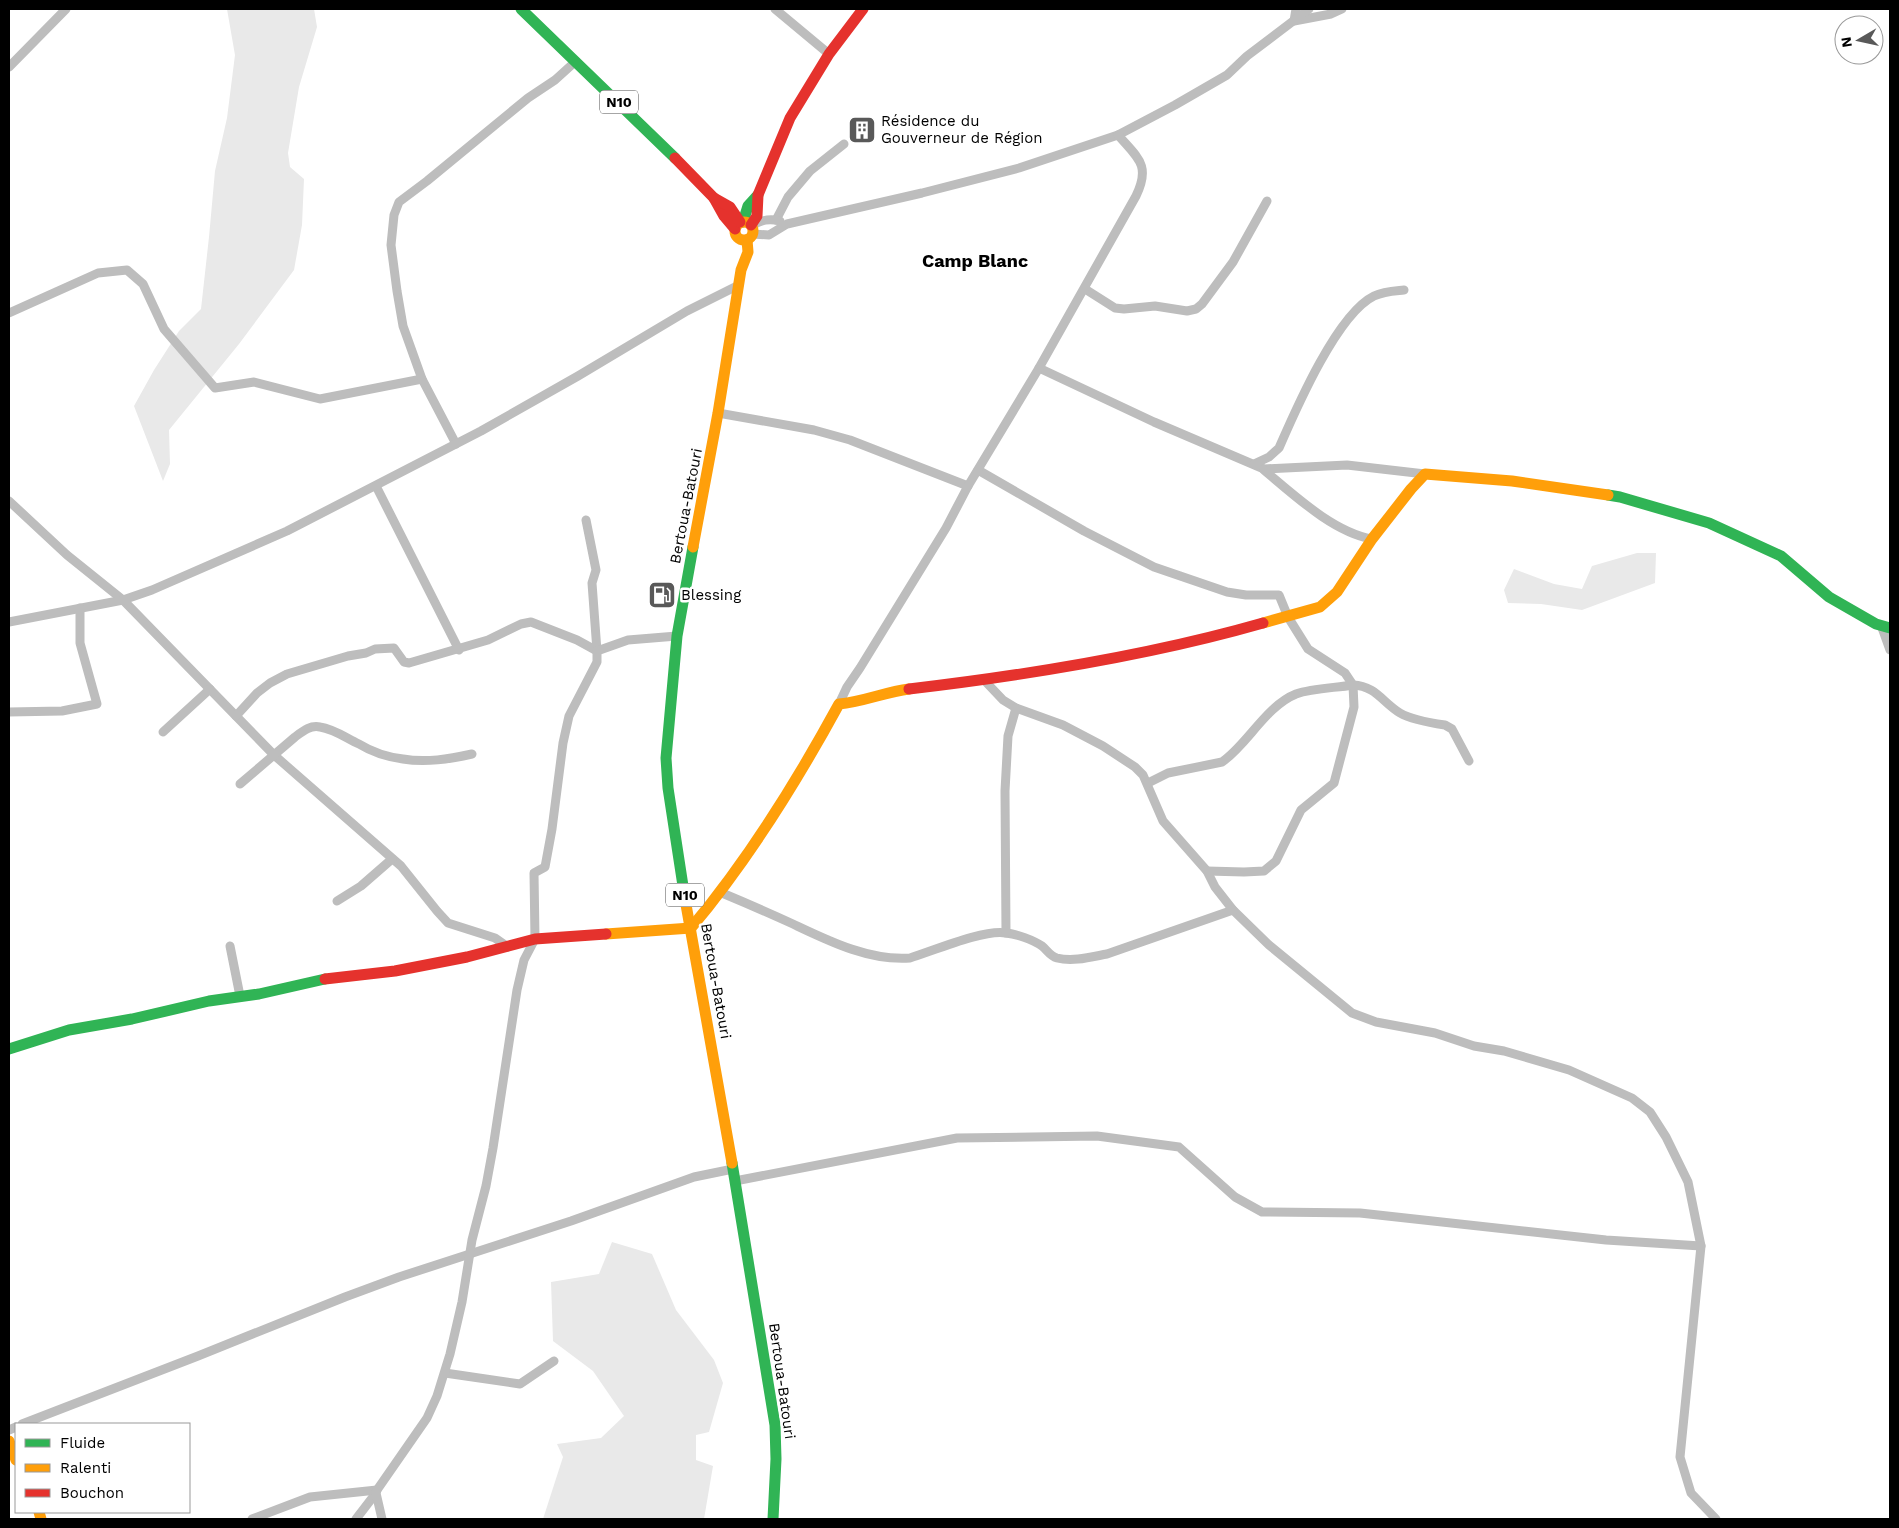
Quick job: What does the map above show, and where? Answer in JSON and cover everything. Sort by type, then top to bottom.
[{"type":"main road","name":"N10","points":[[521,9],[687,169],[714,198],[724,202],[734,210],[745,230]]},
{"type":"main road","name":"Bertoua-Batouri","points":[[773,1519],[776,1459],[775,1425],[666,774],[667,733],[677,636],[718,413],[741,270],[748,252],[745,230],[757,216],[758,196],[790,118],[830,54],[863,9]]},
{"type":"main road","points":[[9,1049],[69,1030],[132,1019],[209,1001],[259,994],[321,980],[395,971],[508,947],[534,939],[691,928],[722,893],[750,854],[790,792],[839,704],[891,691],[984,680],[1147,652],[1216,637],[1320,607],[1332,598],[1372,539],[1425,474],[1512,480],[1620,497],[1709,523],[1781,556],[1829,597],[1886,627]]},
{"type":"main road","points":[[9,1441],[15,1457]]},
{"type":"street","points":[[9,67],[66,9]]},
{"type":"street","points":[[775,9],[830,54]]},
{"type":"street","points":[[1294,21],[1296,9]]},
{"type":"street","points":[[745,230],[769,235],[787,224],[922,193],[1019,168],[1118,135],[1228,75],[1247,56],[1309,9]]},
{"type":"street","points":[[1294,21],[1331,14],[1342,9]]},
{"type":"street","points":[[456,444],[422,379],[403,326],[396,291],[391,245],[394,215],[399,202],[528,98],[555,80],[576,61]]},
{"type":"street","points":[[839,704],[847,687],[946,528],[968,486],[1085,289],[1136,196],[1144,176],[1143,167],[1118,135]]},
{"type":"street","points":[[776,220],[788,197],[810,171],[844,144]]},
{"type":"street","points":[[1085,289],[1115,308],[1155,306],[1186,311],[1196,309],[1202,304],[1233,262],[1267,201]]},
{"type":"street","points":[[745,230],[766,220],[776,220],[787,224]]},
{"type":"street","points":[[9,313],[98,273],[127,270],[143,284],[164,329],[215,388],[254,382],[320,399],[422,379]]},
{"type":"street","points":[[9,622],[123,600],[160,586],[278,534],[456,444],[584,373],[687,310],[739,285]]},
{"type":"street","points":[[1254,464],[1269,457],[1279,448],[1330,346],[1350,317],[1373,296],[1387,291],[1404,290]]},
{"type":"street","points":[[1039,368],[1154,422],[1264,469],[1332,523],[1358,536],[1372,539]]},
{"type":"street","points":[[718,413],[814,430],[850,440],[968,486]]},
{"type":"street","points":[[1264,469],[1347,465],[1425,474]]},
{"type":"street","points":[[978,470],[1084,531],[1154,567],[1227,592],[1246,595],[1280,595],[1288,617],[1308,649],[1345,673],[1353,685],[1354,708],[1334,782],[1300,810],[1276,861],[1264,871],[1207,871]]},
{"type":"street","points":[[376,486],[459,650]]},
{"type":"street","points":[[9,502],[67,555],[123,600],[274,755],[401,866],[448,923],[495,938],[508,947]]},
{"type":"street","points":[[356,1519],[427,1418],[445,1373],[462,1302],[477,1218],[486,1186],[493,1148],[517,990],[524,960],[534,939],[534,873],[545,867],[563,744],[569,716],[597,662],[592,583],[596,570],[586,520]]},
{"type":"street","points":[[9,712],[62,711],[97,704],[80,643],[80,608]]},
{"type":"street","points":[[236,716],[257,693],[270,683],[288,674],[375,649],[394,648],[404,662],[407,663],[459,650],[488,640],[521,624],[531,622],[577,640],[597,651],[628,640],[677,636]]},
{"type":"street","points":[[1886,627],[1890,650]]},
{"type":"street","points":[[984,680],[1003,700],[1016,708],[1064,725],[1103,746],[1144,775],[1166,825],[1207,871],[1215,887],[1233,910],[1269,945],[1352,1013],[1376,1022],[1435,1033],[1474,1046],[1504,1051],[1570,1070],[1625,1095],[1644,1107],[1658,1124],[1688,1182],[1701,1246],[1680,1457],[1691,1493],[1716,1519]]},
{"type":"street","points":[[1148,783],[1168,773],[1222,762],[1229,758],[1246,736],[1269,714],[1296,694],[1353,685],[1362,685],[1374,691],[1400,713],[1445,725],[1452,729],[1468,761]]},
{"type":"street","points":[[163,732],[210,689]]},
{"type":"street","points":[[1006,932],[1005,791],[1008,736],[1016,708]]},
{"type":"street","points":[[240,784],[305,730],[319,726],[332,730],[372,751],[403,760],[441,760],[472,754]]},
{"type":"street","points":[[337,901],[361,886],[392,858]]},
{"type":"street","points":[[722,893],[834,943],[854,950],[897,959],[910,958],[988,933],[1006,932],[1042,946],[1057,958],[1075,960],[1107,954],[1233,910]]},
{"type":"street","points":[[230,946],[240,996]]},
{"type":"street","points":[[735,1181],[956,1138],[1097,1136],[1179,1147],[1235,1197],[1262,1212],[1360,1213],[1606,1240],[1701,1246]]},
{"type":"street","points":[[25,1423],[198,1356],[344,1296],[694,1177],[733,1169]]},
{"type":"street","points":[[445,1373],[520,1384],[554,1361]]},
{"type":"street","points":[[252,1519],[310,1497],[377,1491]]},
{"type":"street","points":[[377,1491],[382,1519]]},
{"type":"shaded area","points":[[227,9],[314,9],[317,27],[299,87],[288,153],[290,167],[304,179],[302,225],[294,270],[239,344],[169,430],[170,464],[163,481],[134,406],[179,331],[201,309],[215,171],[227,118],[235,55]]},
{"type":"shaded area","points":[[1637,553],[1656,553],[1655,583],[1582,610],[1541,604],[1508,603],[1504,590],[1514,569],[1554,584],[1582,589],[1592,566]]},
{"type":"shaded area","points":[[612,1242],[652,1254],[676,1310],[714,1360],[723,1383],[709,1432],[696,1435],[696,1460],[713,1466],[704,1519],[543,1519],[563,1457],[557,1444],[601,1438],[624,1416],[593,1371],[553,1341],[551,1282],[599,1274]]},
{"type":"traffic: fast","points":[[521,9],[675,158]]},
{"type":"traffic: fast","points":[[743,222],[748,206],[758,195]]},
{"type":"traffic: fast","points":[[1608,495],[1709,523],[1781,556],[1829,597],[1876,624],[1890,628]]},
{"type":"traffic: fast","points":[[685,899],[668,788],[666,758],[677,636],[693,547]]},
{"type":"traffic: fast","points":[[9,1049],[69,1030],[132,1019],[209,1001],[259,994],[325,979]]},
{"type":"traffic: fast","points":[[732,1163],[775,1425],[776,1459],[773,1519]]},
{"type":"traffic: slow","points":[[744,222],[752,227],[753,231],[748,239],[744,240],[736,235],[735,231],[740,223],[744,222]]},
{"type":"traffic: slow","points":[[693,547],[718,413],[741,270],[748,252],[747,240]]},
{"type":"traffic: slow","points":[[1263,623],[1320,607],[1337,592],[1372,539],[1425,474],[1512,481],[1608,495]]},
{"type":"traffic: slow","points":[[606,934],[691,928],[733,875],[771,820],[839,704],[909,689]]},
{"type":"traffic: slow","points":[[685,899],[732,1163]]},
{"type":"traffic: slow","points":[[9,1441],[15,1457]]},
{"type":"traffic: slow","points":[[39,1513],[41,1519]]},
{"type":"traffic: jam","points":[[751,225],[757,216],[758,195],[790,118],[829,54],[863,9]]},
{"type":"traffic: jam","points":[[675,158],[714,198],[724,216],[735,229]]},
{"type":"traffic: jam","points":[[714,198],[730,207],[740,222]]},
{"type":"traffic: jam","points":[[909,689],[1043,671],[1132,655],[1263,623]]},
{"type":"traffic: jam","points":[[325,979],[395,971],[467,957],[535,939],[606,934]]},
{"type":"place","name":"Résidence du Gouverneur de Région","points":[[862,130]]},
{"type":"place","name":"Blessing","points":[[662,595]]},
{"type":"district","name":"Camp Blanc","points":[[975,261]]}]
